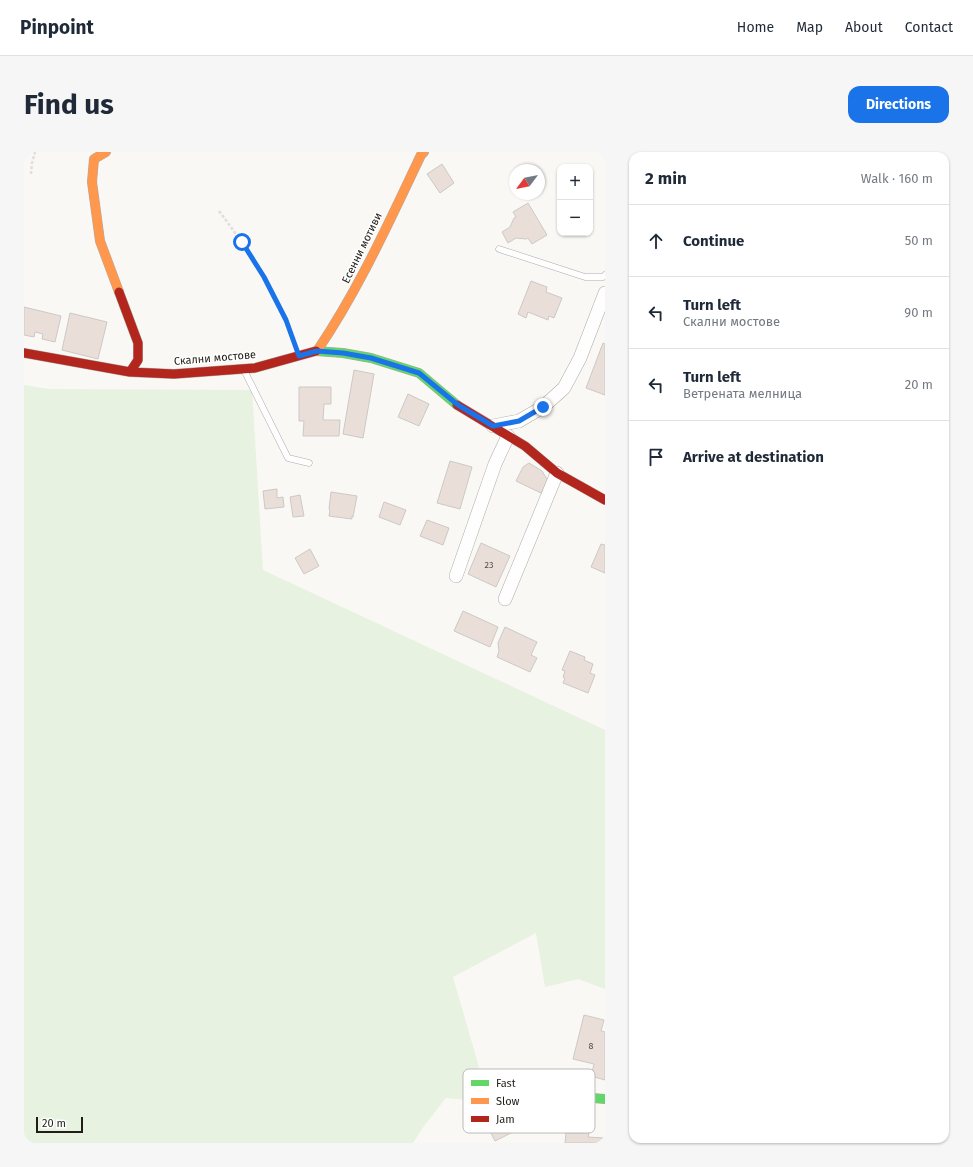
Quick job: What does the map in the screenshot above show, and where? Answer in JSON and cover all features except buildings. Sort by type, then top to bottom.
[{"type":"street","points":[[106,152],[94,159],[92,182],[100,241],[138,343],[138,360],[130,372]]},
{"type":"street","name":"Есенни мотиви","points":[[317,351],[330,333],[365,271],[421,155],[424,152]]},
{"type":"street","points":[[493,426],[519,421],[543,407],[564,388],[580,358],[605,293]]},
{"type":"street","name":"Скални мостове","points":[[24,353],[130,372],[174,374],[255,368],[317,351],[343,353],[371,358],[419,373],[458,405],[526,446],[557,473],[605,500]]},
{"type":"street","points":[[456,576],[495,464],[508,436]]},
{"type":"street","points":[[505,598],[557,473]]},
{"type":"street","points":[[595,1098],[605,1099]]},
{"type":"lane","points":[[499,249],[585,277],[603,277],[605,275]]},
{"type":"lane","points":[[244,369],[288,458],[309,463]]},
{"type":"path","points":[[31,174],[35,152]]},
{"type":"path","points":[[219,210],[242,242],[264,277],[286,320],[299,356]]},
{"type":"green space","points":[[24,385],[49,389],[252,390],[263,570],[605,730],[605,989],[578,979],[545,987],[536,933],[453,977],[479,1069],[463,1069],[463,1100],[446,1098],[413,1143],[24,1143]]},
{"type":"traffic: fast","points":[[316,351],[343,353],[371,358],[419,373],[457,405]]},
{"type":"traffic: fast","points":[[595,1098],[605,1099]]},
{"type":"traffic: slow","points":[[106,152],[94,159],[92,182],[100,241],[119,292]]},
{"type":"traffic: slow","points":[[317,351],[360,279],[421,155],[424,152]]},
{"type":"traffic: jam","points":[[119,292],[138,343],[138,360],[130,372]]},
{"type":"traffic: jam","points":[[24,353],[130,372],[174,374],[255,368],[316,351]]},
{"type":"traffic: jam","points":[[457,405],[525,446],[557,473],[605,500]]},
{"type":"route","points":[[242,242],[264,277],[286,320],[299,356],[317,351],[343,353],[371,358],[419,373],[458,405],[493,426],[519,421],[543,407]]}]
